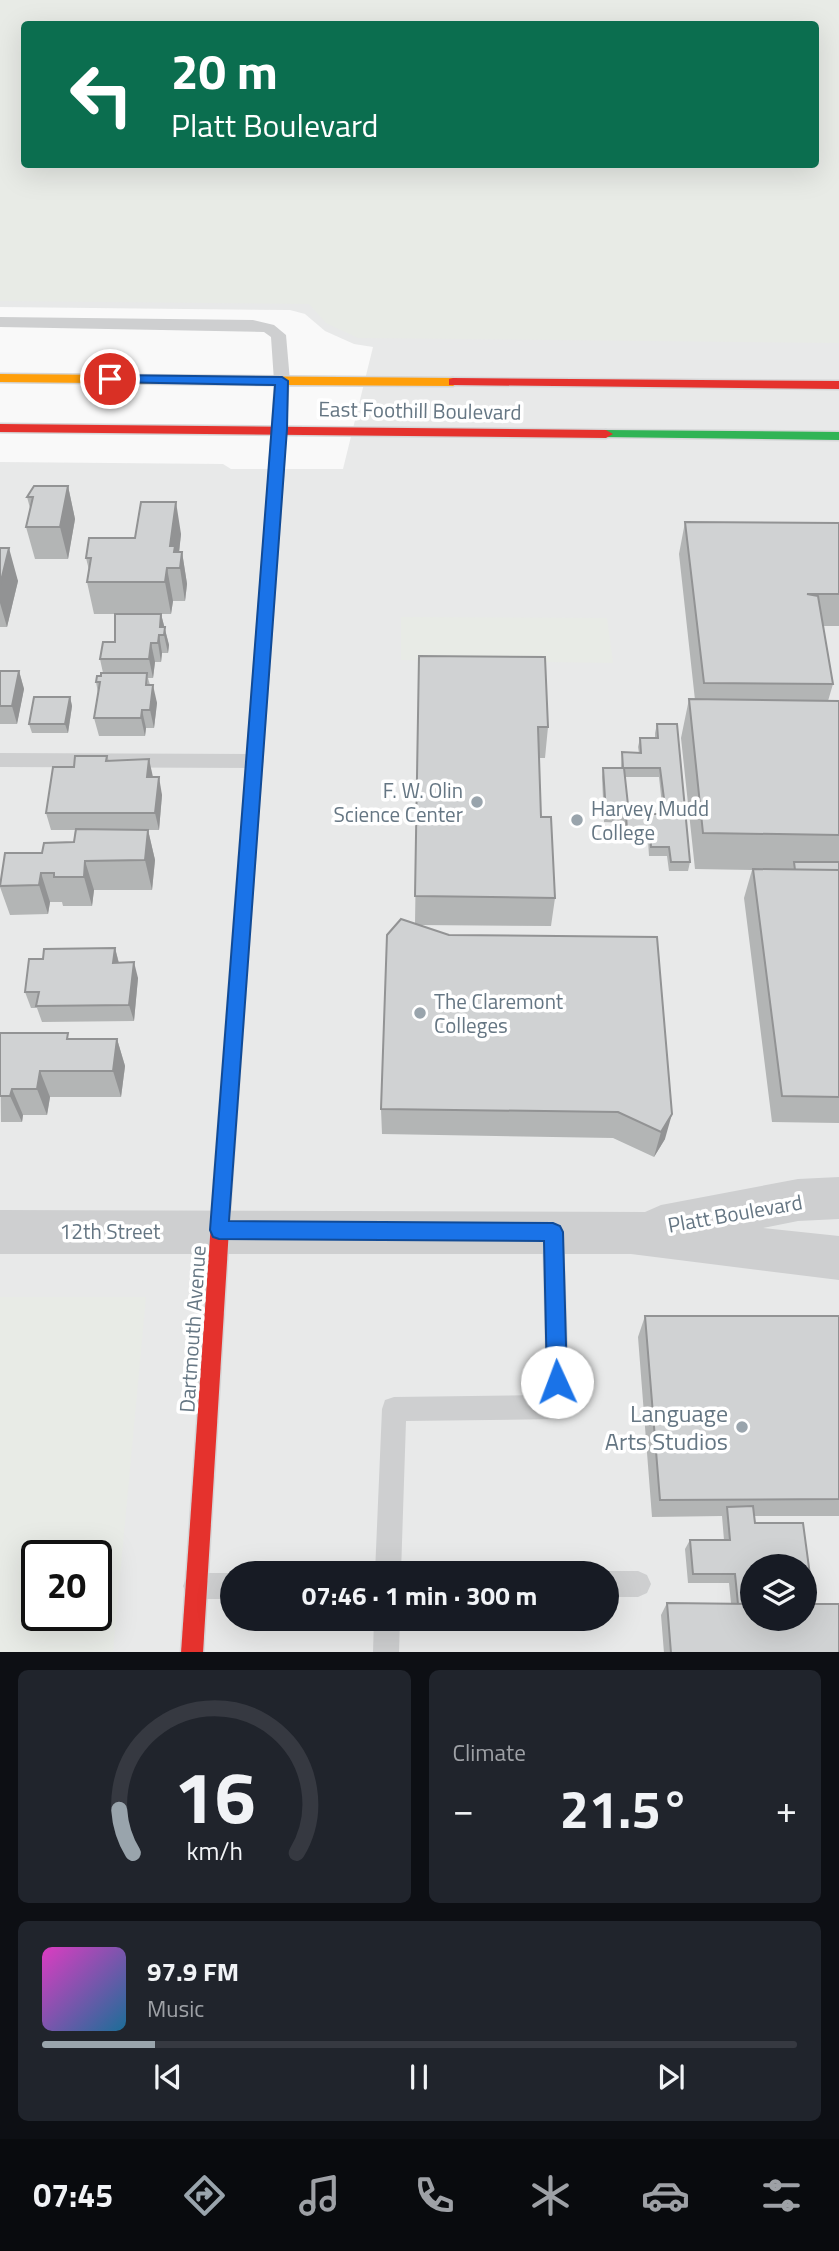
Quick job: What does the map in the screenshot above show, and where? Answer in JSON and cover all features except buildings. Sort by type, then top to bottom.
[{"type":"main road","name":"East Foothill Boulevard","points":[[0,378],[839,385]]},
{"type":"main road","name":"Dartmouth Avenue","points":[[192,1652],[219,1230],[281,429],[282,381]]},
{"type":"main road","name":"East Foothill Boulevard","points":[[0,428],[839,436]]},
{"type":"street","name":"Platt Boulevard","points":[[631,1232],[798,1200],[839,1198]]},
{"type":"street","name":"12th Street","points":[[0,1232],[219,1230]]},
{"type":"street","name":"Platt Boulevard","points":[[219,1230],[631,1232],[839,1258]]},
{"type":"lane","points":[[0,322],[253,325],[269,328],[278,335],[282,381]]},
{"type":"lane","points":[[0,760],[256,761]]},
{"type":"lane","points":[[388,1561],[394,1409],[558,1408],[553,1232]]},
{"type":"lane","points":[[619,1584],[638,1584]]},
{"type":"lane","points":[[196,1586],[220,1586]]},
{"type":"lane","points":[[386,1652],[387,1631]]},
{"type":"shaded area","name":"The Claremont Colleges","points":[[0,0],[839,0],[839,1652],[0,1652],[0,462],[223,464],[231,469],[343,469],[373,347],[354,344],[325,331],[305,314],[290,310],[0,307]]},
{"type":"shaded area","points":[[0,0],[839,0],[839,343],[358,338],[326,323],[309,304],[0,301]]},
{"type":"shaded area","points":[[401,617],[607,618],[613,663],[401,660]]},
{"type":"shaded area","points":[[0,1297],[146,1297],[113,1652],[0,1652]]},
{"type":"traffic: fast","points":[[606,434],[839,436]]},
{"type":"traffic: fast","points":[[223,1180],[247,857]]},
{"type":"traffic: slow","points":[[0,378],[453,382]]},
{"type":"traffic: slow","points":[[276,476],[282,381]]},
{"type":"traffic: jam","points":[[453,382],[839,385]]},
{"type":"traffic: jam","points":[[0,428],[606,434]]},
{"type":"traffic: jam","points":[[247,857],[276,476]]},
{"type":"traffic: jam","points":[[192,1652],[223,1180]]},
{"type":"place","name":"F. W. Olin Science Center","points":[[477,802]]},
{"type":"place","name":"Harvey Mudd College","points":[[577,820]]},
{"type":"place","name":"The Claremont Colleges","points":[[420,1013]]},
{"type":"place","name":"Language Arts Studios","points":[[742,1427]]},
{"type":"route","points":[[110,379],[282,381],[281,429],[219,1230],[553,1232],[557,1382]]}]
